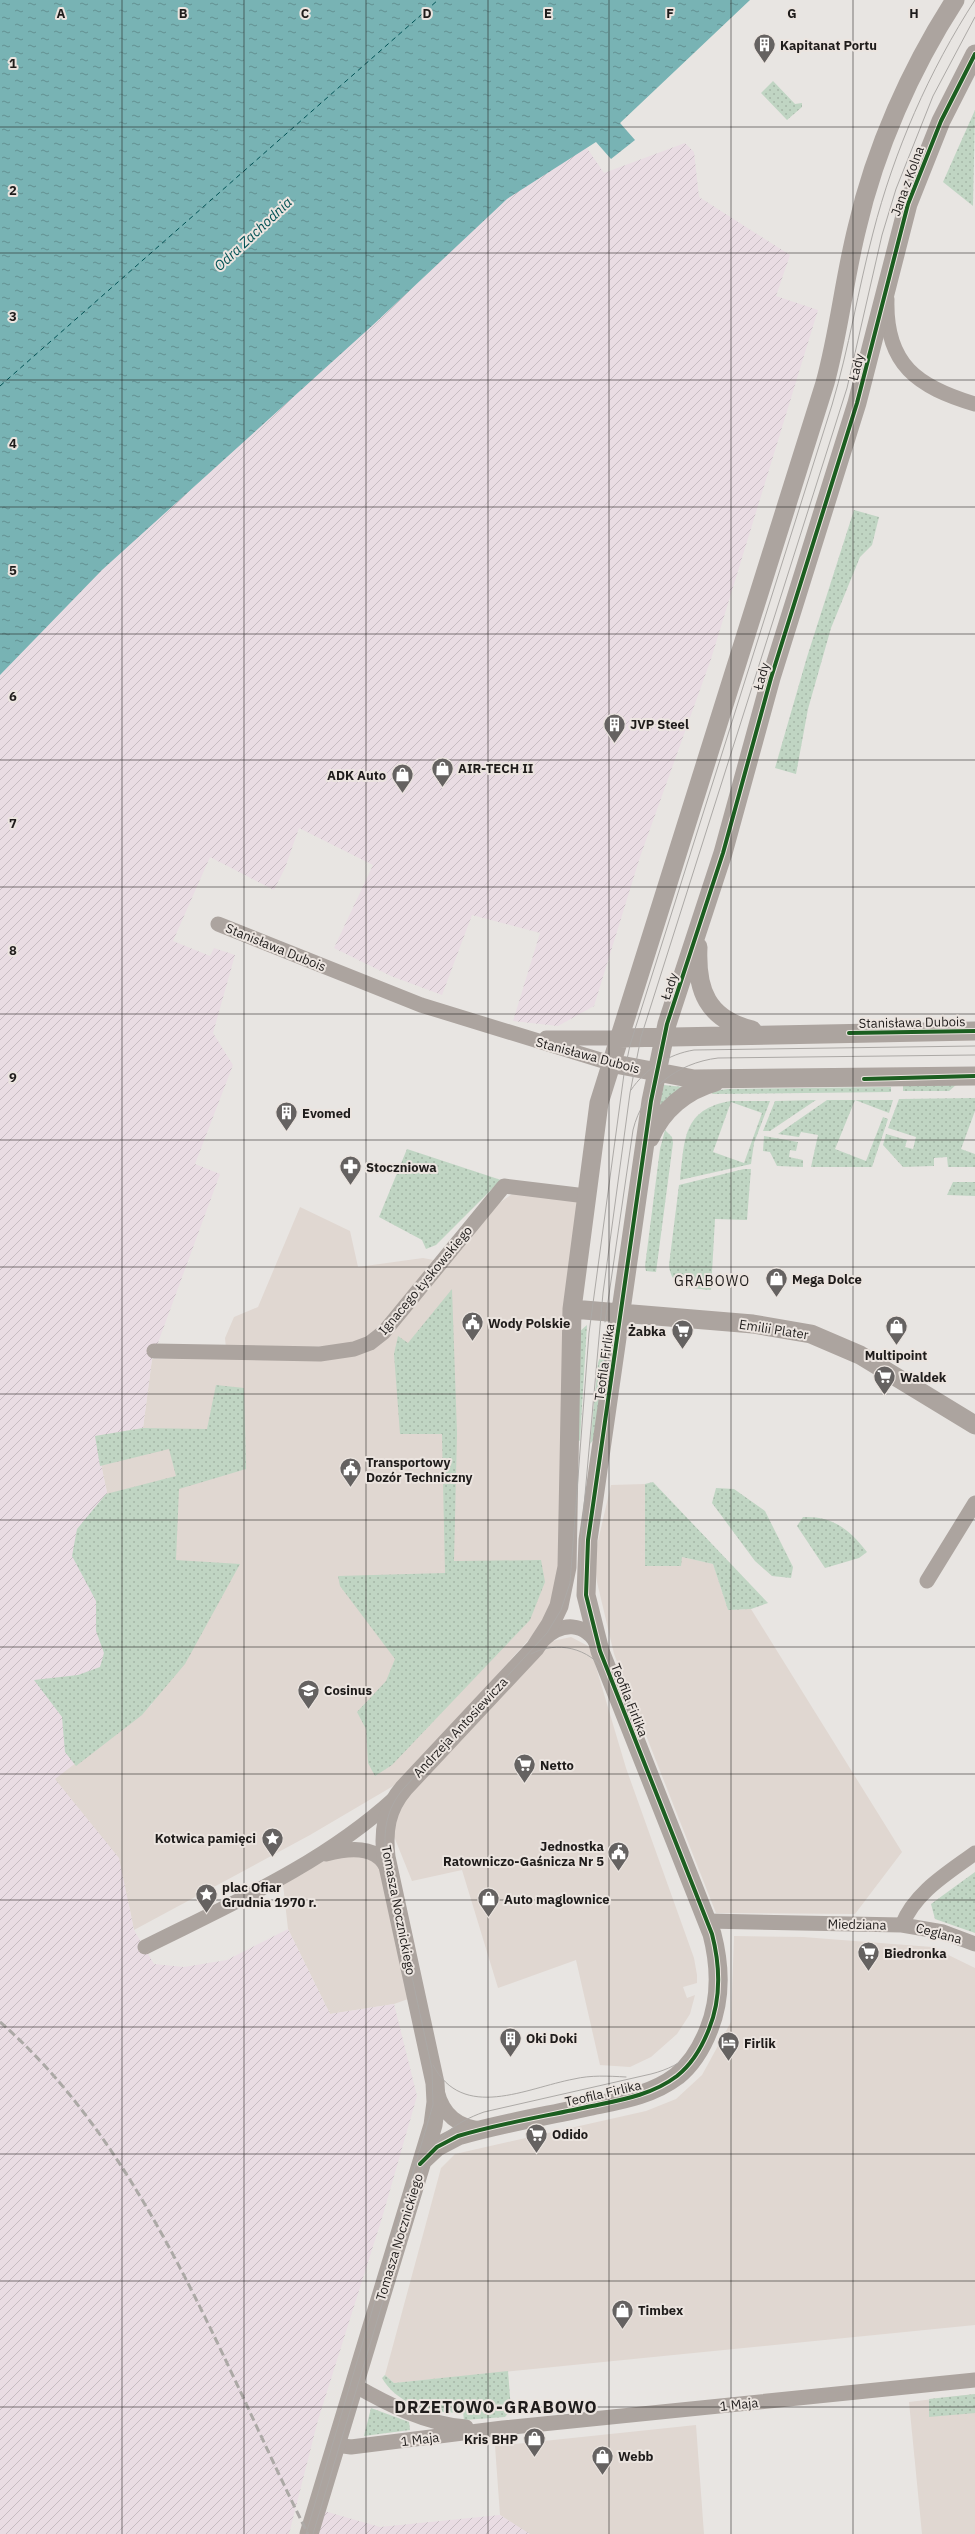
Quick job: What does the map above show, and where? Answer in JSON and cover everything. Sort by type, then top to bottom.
[{"type":"street","name":"Łady","points":[[619,1038],[825,383],[836,341],[847,270],[864,201],[884,144],[906,91],[940,25],[955,0]]},
{"type":"street","name":"Jana z Kolna","points":[[877,322],[890,266],[908,204],[931,143],[975,54]]},
{"type":"street","points":[[890,266],[888,319],[895,346],[902,361],[915,376],[928,386],[975,404]]},
{"type":"street","name":"Łady","points":[[664,1037],[701,923],[735,811],[771,678],[857,403],[877,322]]},
{"type":"street","name":"Łady","points":[[701,923],[699,976],[702,990],[708,1003],[717,1013],[737,1025],[759,1031],[782,1034]]},
{"type":"street","name":"Stanisława Dubois","points":[[218,924],[421,1005],[610,1063],[656,1073],[694,1079],[975,1076]]},
{"type":"street","name":"Stanisława Dubois","points":[[513,1034],[550,1038],[619,1038],[975,1031]]},
{"type":"street","name":"Teofila Firlika","points":[[420,2164],[433,2150],[448,2140],[487,2129],[643,2094],[668,2082],[686,2068],[707,2034],[718,1995],[716,1954],[707,1921],[600,1651],[587,1602],[586,1562],[644,1152],[656,1073],[664,1037]]},
{"type":"street","points":[[535,1648],[550,1625],[559,1606],[567,1567],[569,1379],[572,1309],[599,1103],[610,1063],[619,1038]]},
{"type":"street","name":"Teofila Firlika","points":[[644,1152],[655,1127],[665,1112],[679,1100],[702,1087],[732,1079]]},
{"type":"street","name":"Ignacego Łyskowskiego","points":[[154,1351],[320,1354],[354,1349],[370,1343],[384,1332],[504,1186],[586,1196]]},
{"type":"street","name":"Teofila Firlika","points":[[572,1309],[621,1313]]},
{"type":"street","name":"Emilii Plater","points":[[621,1313],[753,1324],[811,1334],[860,1355],[975,1425]]},
{"type":"street","points":[[927,1581],[975,1503]]},
{"type":"street","name":"Andrzeja Antosiewicza","points":[[145,1946],[287,1874],[318,1856],[362,1826],[397,1796],[535,1648],[555,1630],[573,1626],[590,1635],[600,1651]]},
{"type":"street","name":"Tomasza Nocznickiego","points":[[309,2534],[435,2117],[435,2083],[389,1874],[385,1829],[389,1812],[397,1796]]},
{"type":"street","name":"Andrzeja Antosiewicza","points":[[318,1856],[352,1849],[366,1851],[375,1854],[383,1861],[389,1874]]},
{"type":"street","name":"Miedziana","points":[[707,1921],[902,1925],[908,1910],[922,1894],[975,1853]]},
{"type":"street","name":"Ceglana","points":[[902,1925],[943,1932],[975,1944]]},
{"type":"street","name":"Teofila Firlika","points":[[435,2083],[442,2106],[449,2116],[468,2127],[487,2129]]},
{"type":"street","name":"1 Maja","points":[[336,2445],[351,2447],[503,2428],[975,2380]]},
{"type":"street","name":"1 Maja","points":[[354,2385],[427,2421],[450,2426],[503,2428]]},
{"type":"shaded area","points":[[574,129],[604,173],[685,143],[694,152],[699,197],[790,255],[776,296],[818,310],[711,659],[640,857],[594,1006],[558,1026],[513,1021],[540,933],[472,915],[442,995],[391,976],[334,948],[373,865],[299,828],[285,868],[274,890],[210,857],[173,941],[210,956],[214,948],[235,955],[213,1033],[233,1065],[195,1164],[220,1174],[152,1359],[143,1428],[95,1436],[152,1704],[55,1779],[119,1858],[134,1930],[154,1964],[184,1967],[227,1960],[288,1929],[330,2014],[394,2004],[417,2096],[382,2218],[318,2420],[289,2534],[0,2534],[0,649]]},
{"type":"shaded area","points":[[512,1194],[577,1201],[561,1583],[541,1626],[400,1782],[310,1835],[134,1930],[129,1905],[54,1779],[152,1704],[95,1436],[143,1428],[152,1359],[362,1354],[489,1210]]},
{"type":"shaded area","points":[[300,1207],[350,1231],[358,1267],[423,1258],[439,1261],[380,1332],[349,1346],[226,1349],[225,1338],[234,1317],[258,1307]]},
{"type":"shaded area","points":[[645,1484],[645,1566],[682,1557],[713,1564],[728,1610],[751,1609],[902,1852],[855,1914],[716,1913],[614,1654],[597,1582],[594,1558],[611,1485]]},
{"type":"shaded area","points":[[571,1637],[590,1647],[626,1768],[694,1958],[697,1975],[697,1983],[683,1987],[687,1998],[695,1995],[690,2014],[677,2034],[651,2057],[630,2067],[600,2065],[576,1960],[498,1988],[462,1870],[412,1881],[393,1834],[398,1808],[548,1642]]},
{"type":"shaded area","points":[[361,1853],[382,1866],[411,1998],[394,2004],[330,2014],[288,1929],[283,1884],[319,1861]]},
{"type":"shaded area","points":[[734,1936],[803,1937],[932,1947],[975,1968],[975,2325],[394,2383],[385,2375],[441,2168],[455,2154],[646,2111],[676,2099],[702,2075],[731,2022]]},
{"type":"shaded area","points":[[975,2394],[975,2534],[922,2534],[909,2402]]},
{"type":"shaded area","points":[[696,2425],[704,2534],[528,2534],[500,2515],[495,2446]]},
{"type":"shaded area","points":[[324,2511],[380,2527],[500,2515],[530,2534],[319,2534]]},
{"type":"green space","points":[[773,81],[795,104],[802,103],[802,107],[787,120],[761,93]]},
{"type":"green space","points":[[975,110],[973,206],[943,182]]},
{"type":"green space","points":[[854,510],[879,517],[872,545],[860,557],[831,628],[808,709],[796,774],[775,768],[807,657]]},
{"type":"green space","points":[[664,1085],[683,1087],[659,1106]]},
{"type":"green space","points":[[956,1085],[949,1091],[903,1091],[903,1086]]},
{"type":"green space","points":[[891,1087],[891,1092],[712,1094],[713,1091],[728,1089]]},
{"type":"green space","points":[[975,1098],[975,1111],[961,1149],[975,1154],[975,1167],[948,1167],[947,1157],[934,1158],[934,1166],[903,1167],[883,1145],[886,1134],[907,1140],[905,1147],[913,1149],[916,1137],[888,1128],[899,1099]]},
{"type":"green space","points":[[816,1100],[770,1131],[763,1131],[775,1101]]},
{"type":"green space","points":[[827,1100],[855,1100],[835,1149],[866,1161],[883,1117],[888,1119],[872,1167],[811,1167],[818,1135],[801,1132],[799,1137],[778,1134]]},
{"type":"green space","points":[[855,1100],[893,1100],[889,1113]]},
{"type":"green space","points":[[731,1101],[770,1101],[754,1143],[751,1164],[680,1180],[685,1140],[689,1128],[703,1111],[715,1105]],"holes":[[[731,1102],[762,1113],[744,1163],[713,1152]]]},
{"type":"green space","points":[[665,1130],[672,1137],[673,1143],[656,1272],[646,1271],[645,1266],[660,1149]]},
{"type":"green space","points":[[764,1136],[798,1142],[796,1151],[790,1150],[789,1157],[803,1160],[803,1167],[777,1166],[770,1152],[763,1151]]},
{"type":"green space","points":[[407,1149],[501,1180],[436,1245],[426,1249],[422,1240],[379,1217]]},
{"type":"green space","points":[[744,1169],[751,1169],[747,1220],[715,1219],[711,1290],[683,1286],[674,1279],[669,1265],[679,1185]]},
{"type":"green space","points":[[953,1182],[975,1182],[975,1196],[947,1195]]},
{"type":"green space","points":[[452,1289],[457,1433],[454,1561],[541,1560],[545,1582],[530,1620],[392,1765],[375,1776],[368,1763],[366,1729],[357,1712],[386,1681],[395,1659],[340,1586],[338,1576],[445,1573],[442,1434],[400,1434],[394,1354],[398,1336],[408,1343]]},
{"type":"green space","points":[[587,1325],[580,1441],[577,1439],[579,1332]]},
{"type":"green space","points":[[608,1332],[594,1439],[590,1444],[598,1363]]},
{"type":"green space","points":[[216,1385],[244,1388],[246,1469],[179,1489],[176,1560],[240,1564],[185,1664],[142,1715],[76,1766],[65,1752],[62,1717],[34,1680],[78,1675],[100,1667],[104,1653],[96,1631],[96,1601],[72,1556],[77,1529],[106,1494],[176,1476],[169,1449],[100,1466],[95,1436],[143,1428],[207,1429]]},
{"type":"green space","points":[[653,1482],[768,1603],[751,1609],[728,1610],[713,1564],[682,1557],[681,1566],[645,1566],[645,1484]]},
{"type":"green space","points":[[716,1488],[734,1489],[765,1511],[793,1567],[791,1578],[772,1576],[755,1561],[712,1503]]},
{"type":"green space","points":[[803,1517],[823,1519],[840,1526],[854,1537],[867,1552],[859,1558],[825,1568],[797,1526]]},
{"type":"green space","points":[[975,1872],[975,1933],[935,1919],[931,1904]]},
{"type":"green space","points":[[508,2371],[511,2410],[505,2417],[464,2420],[463,2412],[452,2413],[429,2410],[407,2401],[397,2395],[382,2378],[385,2375],[394,2383]]},
{"type":"green space","points":[[975,2394],[975,2413],[929,2417],[929,2399]]},
{"type":"green space","points":[[371,2408],[409,2422],[410,2430],[364,2436]]},
{"type":"water","name":"Odra Zachodnia","points":[[0,0],[750,0],[620,123],[635,140],[611,159],[596,142],[507,199],[374,324],[102,570],[0,675]]},
{"type":"ferry route","points":[[0,386],[438,0]]},
{"type":"tram line","points":[[306,2534],[433,2105],[432,2069],[386,1857],[385,1838],[387,1821],[393,1804],[404,1788],[547,1633],[561,1610],[570,1583],[589,1333],[624,1074],[630,1045],[832,405],[873,233],[891,172],[902,142],[928,83],[958,27],[975,0]]},
{"type":"tram line","points":[[313,2534],[423,2168],[427,2157],[439,2140],[455,2126],[484,2112],[651,2074],[674,2066],[691,2053],[704,2038],[713,2020],[718,2000],[719,1979],[717,1957],[712,1934],[589,1623],[581,1589],[580,1551],[603,1293],[630,1093],[641,1037],[847,388],[882,235],[896,189],[933,96],[975,17]]},
{"type":"tram line","points":[[631,1090],[650,1069],[676,1055],[694,1050],[975,1046]]},
{"type":"tram line","points":[[605,1322],[633,1130],[638,1115],[645,1102],[664,1080],[689,1066],[718,1058],[975,1055]]},
{"type":"tram line","points":[[531,1654],[551,1648],[562,1647],[572,1649],[591,1657],[606,1672]]},
{"type":"tram line","points":[[433,2065],[446,2082],[461,2092],[478,2097],[497,2097],[516,2094],[555,2083],[587,2077],[626,2077]]},
{"type":"railway","points":[[0,2022],[52,2074],[98,2132],[139,2195],[177,2262],[212,2331],[308,2534]]},
{"type":"cycle path","points":[[420,2164],[437,2147],[458,2136],[507,2123],[625,2099],[657,2088],[677,2076],[692,2061],[703,2042],[713,2018],[716,2006],[718,1970],[712,1934],[600,1651],[586,1595],[588,1540],[651,1101],[667,1024],[723,853],[771,678],[857,403],[908,204],[941,121],[975,54]]},
{"type":"cycle path","points":[[849,1033],[975,1031]]},
{"type":"cycle path","points":[[864,1079],[975,1076]]},
{"type":"place","name":"Kapitanat Portu","points":[[764,64]]},
{"type":"place","name":"JVP Steel","points":[[614,744]]},
{"type":"place","name":"AIR-TECH II","points":[[442,788]]},
{"type":"place","name":"ADK Auto","points":[[402,794]]},
{"type":"place","name":"Evomed","points":[[287,1132]]},
{"type":"place","name":"Stoczniowa","points":[[350,1186]]},
{"type":"place","name":"Mega Dolce","points":[[776,1298]]},
{"type":"place","name":"Wody Polskie","points":[[472,1342]]},
{"type":"place","name":"Multipoint","points":[[896,1346]]},
{"type":"place","name":"Żabka","points":[[682,1350]]},
{"type":"place","name":"Waldek","points":[[885,1396]]},
{"type":"place","name":"Transportowy Dozór Techniczny","points":[[351,1488]]},
{"type":"place","name":"Cosinus","points":[[309,1710]]},
{"type":"place","name":"Netto","points":[[525,1784]]},
{"type":"place","name":"Kotwica pamięci","points":[[272,1858]]},
{"type":"place","name":"Jednostka Ratowniczo-Gaśnicza Nr 5","points":[[619,1872]]},
{"type":"place","name":"plac Ofiar Grudnia 1970 r.","points":[[207,1914]]},
{"type":"place","name":"Auto maglownice","points":[[488,1918]]},
{"type":"place","name":"Biedronka","points":[[868,1972]]},
{"type":"place","name":"Oki Doki","points":[[511,2058]]},
{"type":"place","name":"Firlik","points":[[728,2062]]},
{"type":"place","name":"Odido","points":[[536,2154]]},
{"type":"place","name":"Timbex","points":[[622,2330]]},
{"type":"place","name":"Kris BHP","points":[[534,2458]]},
{"type":"place","name":"Webb","points":[[602,2476]]},
{"type":"district","name":"GRABOWO","points":[[712,1281]]},
{"type":"district","name":"DRZETOWO-GRABOWO","points":[[496,2407]]}]
